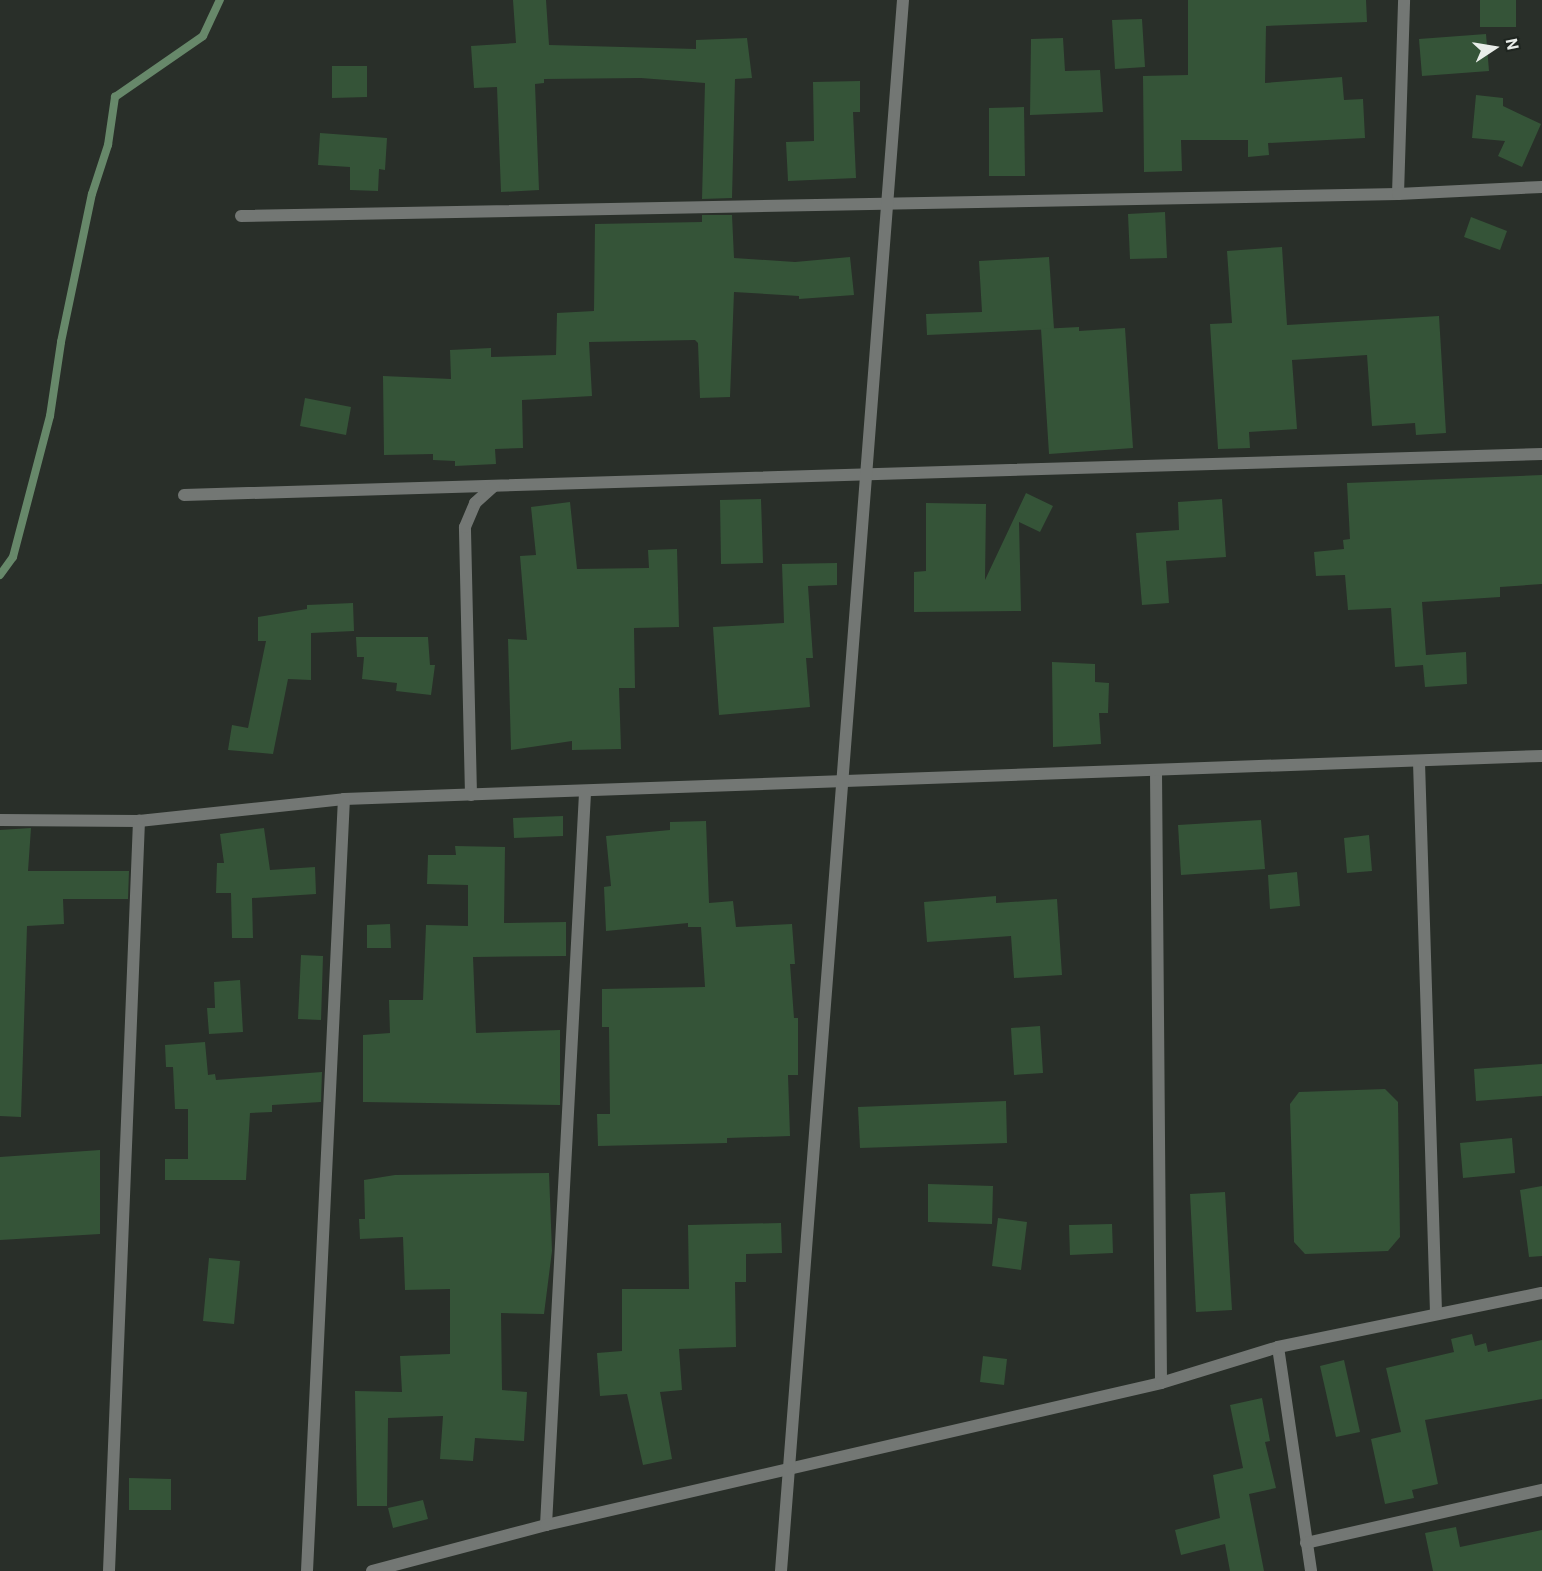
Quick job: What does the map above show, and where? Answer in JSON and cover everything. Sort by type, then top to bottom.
[{"type":"street","points":[[781,1571],[903,0]]},
{"type":"street","points":[[1398,194],[1404,0]]},
{"type":"street","points":[[241,216],[1398,194],[1542,187]]},
{"type":"street","points":[[184,495],[1542,454]]},
{"type":"street","points":[[471,795],[465,527],[475,502],[494,486]]},
{"type":"street","points":[[0,820],[139,821],[344,799],[1156,772],[1542,756]]},
{"type":"street","points":[[1419,762],[1436,1313]]},
{"type":"street","points":[[1156,772],[1161,1383]]},
{"type":"street","points":[[546,1525],[585,792]]},
{"type":"street","points":[[308,1571],[344,799]]},
{"type":"street","points":[[109,1571],[139,821]]},
{"type":"street","points":[[372,1571],[546,1525],[1161,1383],[1278,1347],[1542,1293]]},
{"type":"street","points":[[1278,1347],[1311,1571]]},
{"type":"street","points":[[1306,1543],[1542,1490]]},
{"type":"building","points":[[513,0],[546,0],[549,45],[696,49],[696,40],[747,38],[752,78],[735,79],[732,198],[702,199],[705,83],[641,78],[544,79],[544,83],[535,84],[539,190],[501,192],[497,87],[474,88],[471,46],[516,43]]},
{"type":"building","points":[[1188,0],[1366,0],[1367,22],[1266,26],[1265,83],[1342,77],[1344,100],[1363,99],[1365,138],[1268,143],[1269,155],[1248,157],[1248,140],[1181,140],[1182,171],[1144,172],[1143,76],[1188,75]]},
{"type":"building","points":[[1480,0],[1516,0],[1516,27],[1480,27]]},
{"type":"building","points":[[1142,19],[1145,67],[1115,69],[1112,20]]},
{"type":"building","points":[[1486,34],[1489,71],[1422,76],[1419,39]]},
{"type":"building","points":[[1063,38],[1065,71],[1100,70],[1103,112],[1030,115],[1031,39]]},
{"type":"building","points":[[332,66],[367,66],[367,97],[332,98]]},
{"type":"building","points":[[860,81],[860,112],[853,112],[856,178],[788,181],[786,142],[814,141],[813,82]]},
{"type":"building","points":[[1476,95],[1503,98],[1503,106],[1541,124],[1522,167],[1498,156],[1505,141],[1472,138]]},
{"type":"building","points":[[1024,107],[1025,176],[989,176],[989,108]]},
{"type":"building","points":[[320,133],[387,138],[385,170],[379,169],[378,191],[350,190],[350,167],[318,165]]},
{"type":"building","points":[[1165,212],[1167,258],[1130,259],[1128,214]]},
{"type":"building","points":[[702,215],[732,215],[734,258],[795,262],[850,257],[854,295],[799,299],[799,296],[734,292],[730,397],[700,398],[698,343],[695,340],[589,342],[592,396],[522,400],[523,448],[495,449],[496,464],[455,466],[455,461],[433,460],[433,454],[384,455],[383,376],[451,379],[450,350],[491,348],[491,357],[556,355],[557,313],[594,311],[595,224],[702,222]]},
{"type":"building","points":[[1471,217],[1507,231],[1500,250],[1464,237]]},
{"type":"building","points":[[1282,247],[1287,325],[1439,316],[1446,433],[1416,435],[1415,423],[1372,426],[1367,355],[1292,360],[1297,429],[1249,432],[1250,448],[1218,449],[1210,324],[1232,323],[1227,251]]},
{"type":"building","points":[[1049,257],[1054,329],[927,335],[926,314],[982,312],[979,261]]},
{"type":"building","points":[[1079,327],[1079,331],[1125,328],[1133,448],[1049,454],[1041,329]]},
{"type":"building","points":[[305,398],[351,407],[346,435],[300,426]]},
{"type":"building","points":[[1542,475],[1542,584],[1500,587],[1500,597],[1422,602],[1426,655],[1466,652],[1467,684],[1425,687],[1423,665],[1395,667],[1391,608],[1348,610],[1345,575],[1316,576],[1314,552],[1344,549],[1343,540],[1350,539],[1347,483]]},
{"type":"building","points":[[1026,493],[1053,506],[1040,532],[1019,522],[1021,611],[914,612],[914,572],[926,571],[926,503],[986,504],[985,580]]},
{"type":"building","points":[[761,499],[763,563],[721,564],[720,500]]},
{"type":"building","points":[[1222,499],[1226,557],[1166,561],[1169,603],[1142,605],[1136,533],[1179,530],[1178,502]]},
{"type":"building","points":[[570,502],[577,569],[649,568],[648,550],[677,549],[679,627],[634,628],[635,688],[619,688],[621,749],[572,750],[572,741],[511,750],[508,639],[527,640],[520,556],[536,555],[531,507]]},
{"type":"building","points":[[837,563],[837,585],[808,586],[813,658],[806,658],[810,707],[719,715],[713,627],[784,623],[782,564]]},
{"type":"building","points":[[353,603],[354,631],[311,633],[311,680],[288,679],[273,754],[228,750],[232,725],[248,728],[266,641],[258,641],[258,617],[307,609],[307,605]]},
{"type":"building","points":[[356,637],[428,637],[430,665],[435,665],[431,695],[396,691],[397,683],[362,679],[364,657],[357,657]]},
{"type":"building","points":[[1052,662],[1095,664],[1095,682],[1109,683],[1108,713],[1099,713],[1101,744],[1053,747]]},
{"type":"building","points":[[563,816],[563,836],[514,838],[513,818]]},
{"type":"building","points":[[1261,820],[1265,869],[1181,875],[1178,825]]},
{"type":"building","points":[[706,821],[709,903],[733,901],[736,927],[792,924],[795,964],[790,964],[794,1018],[798,1018],[798,1075],[788,1075],[790,1136],[727,1138],[727,1143],[598,1146],[597,1114],[610,1114],[609,1027],[602,1027],[602,989],[705,987],[701,927],[688,927],[688,923],[606,931],[604,887],[611,886],[606,836],[670,830],[670,822]]},
{"type":"building","points":[[31,828],[28,871],[129,871],[128,899],[63,899],[64,924],[27,926],[21,1117],[0,1116],[0,830]]},
{"type":"building","points":[[264,828],[270,870],[315,867],[316,894],[252,898],[253,938],[232,938],[231,893],[216,893],[217,863],[224,863],[220,834]]},
{"type":"building","points":[[1369,835],[1372,871],[1347,873],[1344,838]]},
{"type":"building","points":[[455,846],[505,847],[504,923],[566,922],[566,956],[473,957],[476,1033],[560,1030],[560,1105],[363,1102],[363,1035],[390,1033],[389,1000],[423,1000],[426,925],[468,926],[468,885],[427,884],[428,855],[456,855]]},
{"type":"building","points":[[1297,872],[1300,906],[1270,909],[1268,875]]},
{"type":"building","points":[[996,896],[996,903],[1057,899],[1062,975],[1014,978],[1011,936],[927,942],[924,902]]},
{"type":"building","points":[[390,924],[391,948],[367,948],[367,925]]},
{"type":"building","points":[[301,955],[323,956],[321,1020],[298,1019]]},
{"type":"building","points":[[240,980],[243,1032],[209,1034],[207,1008],[215,1008],[214,982]]},
{"type":"building","points":[[1040,1026],[1043,1073],[1014,1075],[1011,1028]]},
{"type":"building","points":[[205,1042],[208,1075],[215,1074],[216,1080],[322,1072],[321,1102],[272,1105],[272,1112],[250,1113],[246,1180],[165,1180],[165,1159],[188,1159],[188,1109],[175,1109],[173,1067],[166,1067],[165,1045]]},
{"type":"building","points":[[1542,1064],[1542,1096],[1476,1101],[1474,1069]]},
{"type":"building","points":[[1385,1089],[1398,1102],[1400,1237],[1388,1251],[1305,1254],[1294,1242],[1290,1104],[1299,1092]]},
{"type":"building","points":[[1006,1101],[1007,1143],[860,1148],[858,1107]]},
{"type":"building","points":[[1512,1138],[1515,1173],[1463,1178],[1460,1143]]},
{"type":"building","points":[[100,1150],[100,1234],[0,1240],[0,1157]]},
{"type":"building","points":[[549,1173],[552,1251],[544,1314],[501,1313],[502,1390],[527,1392],[524,1441],[475,1438],[473,1461],[440,1459],[443,1416],[388,1418],[387,1506],[357,1506],[355,1391],[402,1392],[400,1356],[450,1354],[450,1289],[405,1290],[403,1237],[360,1239],[359,1219],[365,1219],[364,1180],[395,1175]]},
{"type":"building","points":[[928,1184],[993,1186],[992,1224],[928,1222]]},
{"type":"building","points":[[1542,1186],[1542,1256],[1529,1257],[1520,1190]]},
{"type":"building","points":[[1225,1192],[1232,1310],[1196,1312],[1190,1194]]},
{"type":"building","points":[[998,1218],[1027,1222],[1021,1270],[992,1266]]},
{"type":"building","points":[[781,1223],[782,1253],[746,1254],[746,1282],[735,1282],[736,1347],[679,1349],[682,1390],[660,1392],[672,1459],[643,1465],[627,1394],[600,1396],[597,1353],[622,1351],[622,1289],[689,1289],[688,1225]]},
{"type":"building","points":[[1112,1224],[1113,1253],[1070,1255],[1069,1225]]},
{"type":"building","points":[[209,1258],[240,1261],[234,1324],[203,1321]]},
{"type":"building","points":[[1472,1334],[1475,1346],[1486,1343],[1488,1352],[1542,1340],[1542,1399],[1425,1420],[1438,1484],[1412,1490],[1414,1498],[1385,1504],[1371,1439],[1401,1432],[1386,1368],[1454,1352],[1451,1339]]},
{"type":"building","points":[[983,1356],[1007,1359],[1004,1385],[980,1382]]},
{"type":"building","points":[[1344,1360],[1360,1432],[1336,1437],[1320,1366]]},
{"type":"building","points":[[1262,1398],[1270,1441],[1265,1442],[1276,1488],[1249,1494],[1264,1571],[1230,1571],[1225,1544],[1181,1555],[1175,1530],[1220,1518],[1213,1475],[1243,1468],[1230,1405]]},
{"type":"building","points":[[129,1478],[171,1479],[171,1510],[129,1510]]},
{"type":"building","points":[[423,1500],[428,1519],[393,1528],[388,1508]]},
{"type":"building","points":[[1456,1527],[1460,1547],[1542,1530],[1542,1571],[1433,1571],[1425,1533]]},
{"type":"waterway","points":[[0,575],[13,557],[50,416],[61,342],[92,194],[108,145],[115,97],[203,36],[220,0]]}]
